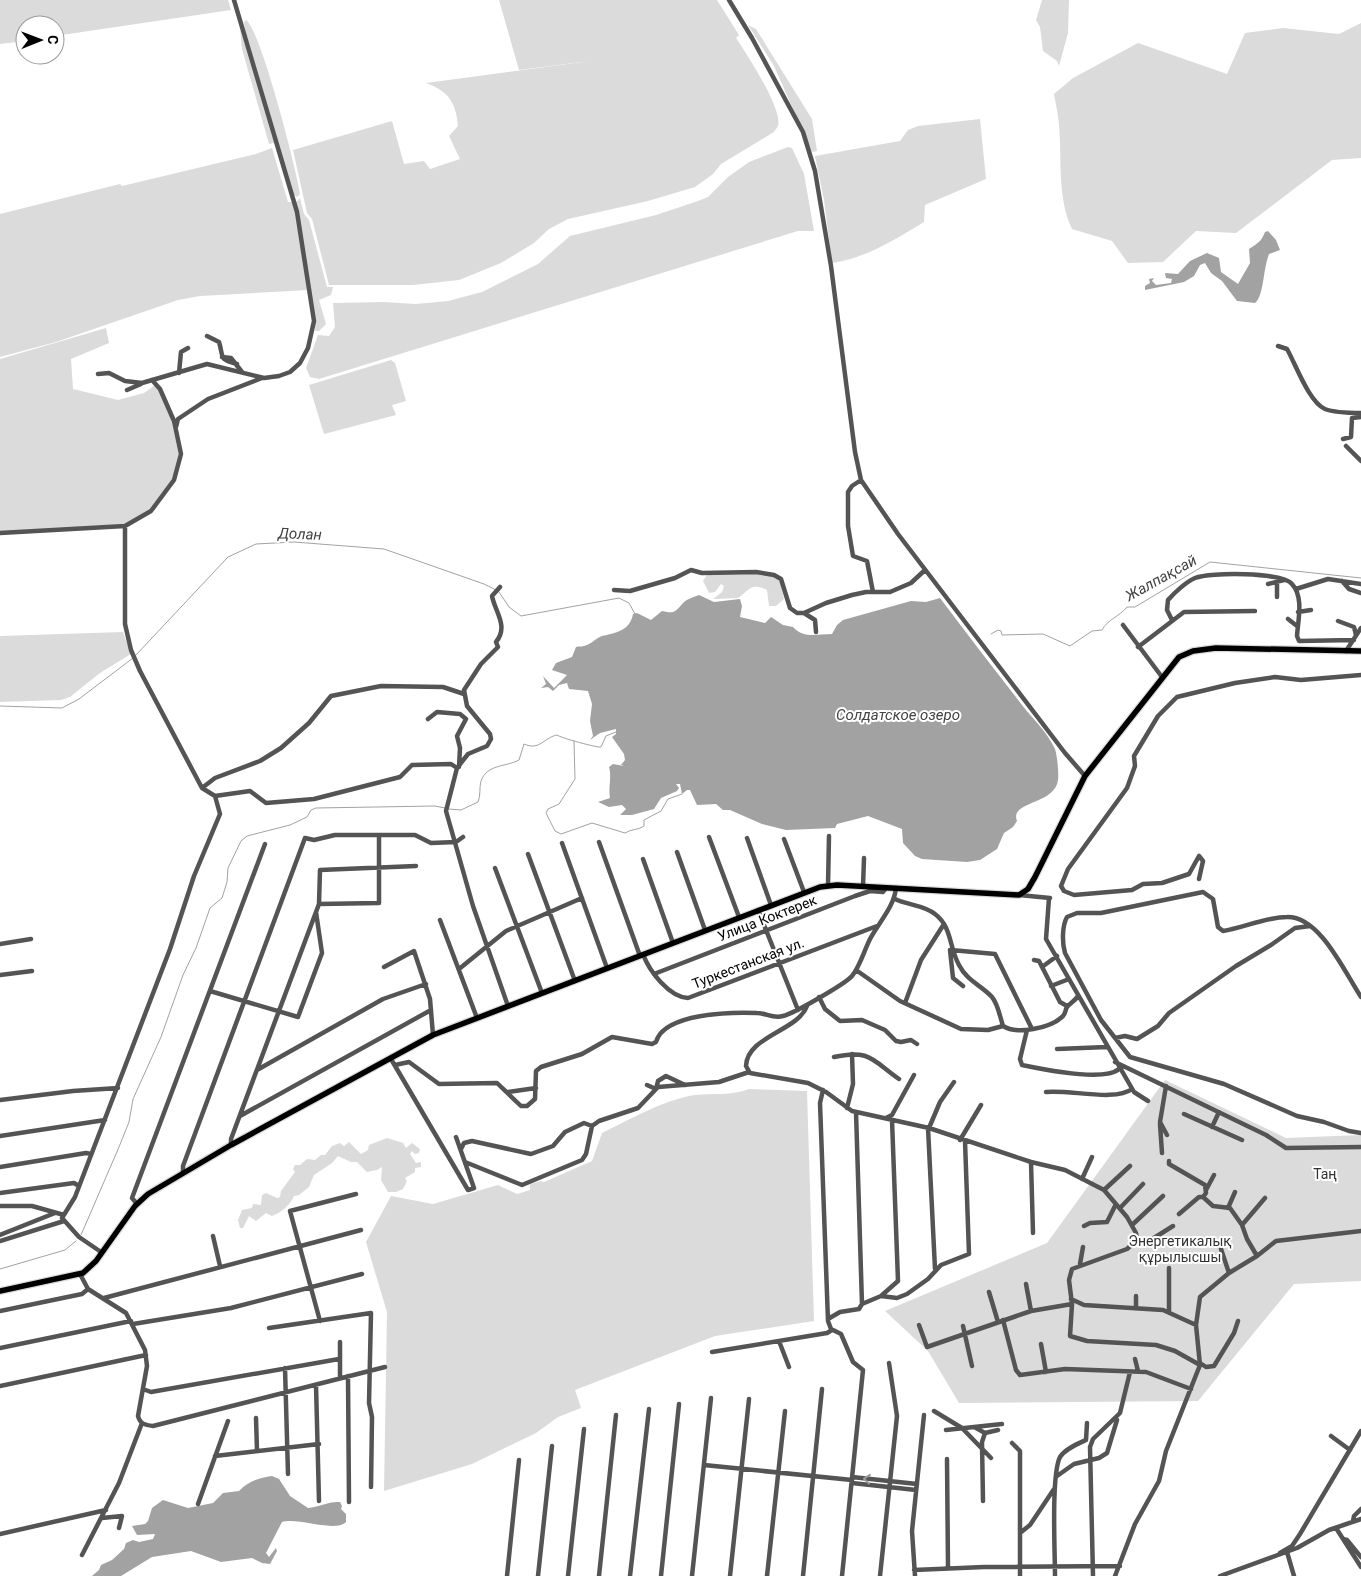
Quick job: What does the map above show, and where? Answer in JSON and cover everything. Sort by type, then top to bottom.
[{"type":"main road","points":[[0,1291],[80,1274],[91,1266],[137,1204],[148,1194],[231,1145],[434,1035],[705,930],[804,892],[828,886],[896,888],[1022,898],[1035,877],[1085,776],[1115,740],[1162,677],[1180,657],[1199,650],[1226,648],[1346,650],[1361,652]]},
{"type":"street","points":[[172,417],[178,418],[208,399],[264,378],[290,372],[300,363],[308,348],[314,321],[297,212],[234,0]]},
{"type":"street","points":[[729,0],[803,132],[815,171],[831,266],[853,442],[861,480],[907,547],[1065,753],[1085,776]]},
{"type":"street","points":[[207,336],[219,342],[222,357],[230,357],[242,372]]},
{"type":"street","points":[[1278,346],[1287,349],[1310,392],[1320,406],[1328,410],[1361,413]]},
{"type":"street","points":[[179,373],[181,352],[188,348]]},
{"type":"street","points":[[207,358],[207,364]]},
{"type":"street","points":[[127,390],[142,383],[207,364],[264,378]]},
{"type":"street","points":[[98,374],[109,373],[125,381],[142,383]]},
{"type":"street","points":[[0,533],[125,526],[151,511],[174,480],[181,460],[176,428],[160,389],[152,380]]},
{"type":"street","points":[[1343,439],[1351,437],[1352,418],[1361,417]]},
{"type":"street","points":[[176,428],[178,418]]},
{"type":"street","points":[[1346,446],[1361,461]]},
{"type":"street","points":[[861,480],[852,486],[848,492],[849,537],[853,556],[867,561],[873,592]]},
{"type":"street","points":[[125,526],[125,618],[128,640],[158,708],[202,788],[215,796],[250,791],[266,803],[298,801],[400,776],[412,765],[451,764],[458,767]]},
{"type":"street","points":[[614,590],[630,591],[674,578],[691,570],[702,572],[756,572],[780,579],[790,608],[804,613],[815,620],[816,632]]},
{"type":"street","points":[[804,613],[826,603],[852,595],[890,592],[911,584],[926,570]]},
{"type":"street","points":[[1172,620],[1167,610],[1168,600],[1197,578],[1224,573],[1271,576],[1291,582],[1296,590],[1299,599],[1297,636],[1301,641],[1355,638]]},
{"type":"street","points":[[1268,584],[1284,580]]},
{"type":"street","points":[[1296,590],[1323,580],[1341,580],[1361,584]]},
{"type":"street","points":[[1341,580],[1349,589],[1361,593]]},
{"type":"street","points":[[1276,597],[1277,582]]},
{"type":"street","points":[[458,767],[468,754],[487,746],[491,739],[490,734],[467,706],[464,690],[481,664],[498,647],[496,642],[500,636],[502,622],[492,596],[500,588]]},
{"type":"street","points":[[1298,612],[1312,610]]},
{"type":"street","points":[[1138,647],[1186,611],[1255,611]]},
{"type":"street","points":[[1288,619],[1297,626]]},
{"type":"street","points":[[1338,621],[1354,627],[1355,638]]},
{"type":"street","points":[[1123,625],[1162,677]]},
{"type":"street","points":[[1346,650],[1361,628]]},
{"type":"street","points":[[1199,879],[1203,861],[1200,856],[1189,874],[1162,883],[1143,884],[1132,890],[1074,895],[1064,891],[1062,886],[1068,869],[1127,788],[1135,766],[1134,756],[1158,716],[1177,698],[1235,684],[1275,677],[1308,680],[1361,675]]},
{"type":"street","points":[[202,788],[215,778],[260,761],[280,748],[308,722],[331,696],[381,686],[443,687],[464,694]]},
{"type":"street","points":[[428,718],[437,712],[460,714],[466,719],[457,736],[460,748],[458,767],[446,809],[454,842],[508,1006]]},
{"type":"street","points":[[102,1252],[79,1237],[64,1221],[64,1215],[75,1198],[118,1088],[180,924],[194,876],[220,814],[215,796]]},
{"type":"street","points":[[183,1173],[183,1166],[305,838],[314,840],[335,835],[415,835],[431,843],[454,842],[463,837]]},
{"type":"street","points":[[318,904],[379,903],[379,836]]},
{"type":"street","points":[[828,886],[829,836]]},
{"type":"street","points":[[709,837],[739,917]]},
{"type":"street","points":[[747,838],[771,905]]},
{"type":"street","points":[[784,839],[804,892]]},
{"type":"street","name":"Туркестанская ул.","points":[[599,842],[642,955],[654,974],[672,993],[688,998],[877,926]]},
{"type":"street","points":[[562,843],[607,968]]},
{"type":"street","points":[[137,1204],[132,1198],[265,844]]},
{"type":"street","points":[[677,852],[705,930]]},
{"type":"street","points":[[528,854],[575,980]]},
{"type":"street","points":[[863,887],[864,858]]},
{"type":"street","points":[[642,859],[673,943]]},
{"type":"street","points":[[231,1145],[231,1139],[316,912],[320,870],[416,866]]},
{"type":"street","points":[[495,868],[542,993]]},
{"type":"street","name":"Улица Коктерек","points":[[654,974],[855,896],[870,892],[883,892],[886,888]]},
{"type":"street","points":[[749,1072],[746,1062],[750,1052],[796,1018],[819,996],[844,983],[856,970],[877,926],[894,899],[896,888]]},
{"type":"street","points":[[1361,996],[1327,944],[1312,926],[1288,916],[1223,931],[1218,927],[1213,899],[1203,892],[1102,913],[1071,914],[1065,921],[1063,945],[1065,953],[1101,1020],[1122,1050],[1135,1060],[1200,1076],[1242,1091],[1296,1116],[1361,1133]]},
{"type":"street","points":[[458,969],[506,931],[582,898]]},
{"type":"street","points":[[1022,898],[1050,898],[1045,937],[1115,1062],[1138,1097],[1148,1101]]},
{"type":"street","points":[[894,899],[929,910],[944,924],[949,933],[952,978],[963,986]]},
{"type":"street","points":[[758,910],[798,1010]]},
{"type":"street","points":[[210,991],[298,1017],[322,953],[316,912]]},
{"type":"street","points":[[440,920],[477,1018]]},
{"type":"street","points":[[905,1003],[921,960],[944,924]]},
{"type":"street","points":[[1115,1038],[1126,1036],[1137,1039],[1158,1026],[1177,1008],[1295,928],[1312,926]]},
{"type":"street","points":[[0,944],[31,939]]},
{"type":"street","points":[[951,948],[965,975],[994,1000],[1003,1026]]},
{"type":"street","points":[[951,948],[995,954],[1032,1029]]},
{"type":"street","points":[[384,967],[413,950],[426,984],[434,1035]]},
{"type":"street","points":[[1042,967],[1057,956]]},
{"type":"street","points":[[1034,960],[1039,961],[1060,1002],[1068,1006]]},
{"type":"street","points":[[856,970],[905,1003],[966,1030],[988,1030],[1003,1026],[1016,1031],[1032,1029],[1060,1019],[1065,1014],[1068,1006],[1078,996]]},
{"type":"street","points":[[0,975],[32,971]]},
{"type":"street","points":[[1051,986],[1069,979]]},
{"type":"street","points":[[257,1070],[383,1000],[426,984]]},
{"type":"street","points":[[819,996],[825,1009],[840,1021],[862,1020],[885,1030],[896,1041],[911,1040],[917,1044]]},
{"type":"street","points":[[394,1065],[409,1062],[439,1084],[495,1083],[508,1092],[521,1106],[527,1106],[533,1102],[536,1088],[536,1071],[540,1067],[582,1054],[612,1038],[652,1044],[656,1042],[659,1034],[664,1029],[694,1017],[757,1013],[780,1017],[807,1006]]},
{"type":"street","points":[[240,1116],[431,1010]]},
{"type":"street","points":[[1027,1030],[1020,1059],[1022,1065],[1064,1074],[1109,1074],[1120,1069]]},
{"type":"street","points":[[1057,1049],[1107,1047]]},
{"type":"street","points":[[834,1057],[860,1053],[871,1057],[899,1080]]},
{"type":"street","points":[[847,1108],[853,1084],[852,1054]]},
{"type":"street","points":[[391,1059],[468,1190],[474,1188],[456,1137]]},
{"type":"street","points":[[1115,1062],[1266,1135],[1286,1148],[1361,1147]]},
{"type":"street","points":[[465,1162],[522,1185],[582,1160],[586,1154],[592,1126],[602,1120],[638,1108],[648,1100],[656,1089],[664,1085],[720,1082],[749,1072],[808,1083],[823,1090],[847,1108],[856,1112],[929,1128],[1031,1162],[1065,1170],[1104,1190],[1132,1225],[1136,1233],[1135,1242]]},
{"type":"street","points":[[885,1118],[892,1115],[914,1075]]},
{"type":"street","points":[[656,1089],[656,1083],[664,1076],[685,1085]]},
{"type":"street","points":[[935,1269],[929,1128],[940,1102],[954,1082]]},
{"type":"street","points":[[647,1085],[656,1089]]},
{"type":"street","points":[[1162,1153],[1160,1124],[1166,1086]]},
{"type":"street","points":[[0,1100],[80,1090],[118,1088]]},
{"type":"street","points":[[508,1092],[536,1088]]},
{"type":"street","points":[[1046,1092],[1122,1093],[1132,1089]]},
{"type":"street","points":[[823,1090],[820,1102],[828,1320],[832,1330],[841,1334],[853,1362],[863,1370],[842,1576]]},
{"type":"street","points":[[881,1296],[897,1298],[907,1294],[928,1279],[935,1269],[945,1262],[969,1254],[963,1140],[981,1105]]},
{"type":"street","points":[[828,1320],[831,1315],[859,1309],[862,1304],[856,1112]]},
{"type":"street","points":[[1212,1127],[1219,1112]]},
{"type":"street","points":[[1184,1114],[1242,1140]]},
{"type":"street","points":[[0,1136],[105,1120]]},
{"type":"street","points":[[862,1304],[881,1296],[898,1281],[892,1120]]},
{"type":"street","points":[[461,1150],[464,1143],[472,1141],[530,1154],[553,1146],[563,1134],[577,1125],[584,1123],[592,1126]]},
{"type":"street","points":[[1160,1124],[1167,1135]]},
{"type":"street","points":[[0,1167],[86,1153],[91,1154]]},
{"type":"street","points":[[1082,1179],[1092,1157]]},
{"type":"street","points":[[1169,1161],[1169,1164],[1201,1182],[1206,1190]]},
{"type":"street","points":[[1031,1162],[1033,1233]]},
{"type":"street","points":[[1104,1190],[1130,1166]]},
{"type":"street","points":[[1203,1197],[1214,1175]]},
{"type":"street","points":[[0,1193],[74,1183],[79,1186]]},
{"type":"street","points":[[1120,1208],[1144,1184]]},
{"type":"street","points":[[1228,1208],[1235,1192]]},
{"type":"street","points":[[320,1321],[290,1211],[356,1194]]},
{"type":"street","points":[[1132,1225],[1163,1196]]},
{"type":"street","points":[[1203,1197],[1209,1205],[1228,1208],[1234,1212],[1257,1256]]},
{"type":"street","points":[[1179,1214],[1196,1198],[1203,1197]]},
{"type":"street","points":[[1242,1225],[1265,1198]]},
{"type":"street","points":[[1084,1226],[1090,1223],[1107,1222],[1116,1204]]},
{"type":"street","points":[[0,1206],[32,1206],[64,1215]]},
{"type":"street","points":[[0,1235],[55,1214]]},
{"type":"street","points":[[0,1241],[64,1221]]},
{"type":"street","points":[[1173,1226],[1146,1243],[1135,1242],[1120,1252],[1072,1268],[1069,1276],[1072,1301],[1070,1336],[1094,1342],[1156,1345],[1208,1367],[1214,1366],[1234,1333],[1238,1321]]},
{"type":"street","points":[[104,1298],[361,1230]]},
{"type":"street","points":[[1115,1576],[1131,1532],[1159,1481],[1166,1451],[1200,1364],[1196,1325],[1200,1297],[1229,1273],[1257,1256],[1276,1240],[1361,1231]]},
{"type":"street","points":[[213,1236],[220,1266]]},
{"type":"street","points":[[1080,1264],[1083,1247]]},
{"type":"street","points":[[1222,1249],[1229,1273]]},
{"type":"street","points":[[1169,1268],[1169,1312]]},
{"type":"street","points":[[80,1274],[88,1289],[118,1307],[132,1322],[146,1355],[147,1366],[138,1416],[142,1423],[153,1426],[385,1367]]},
{"type":"street","points":[[0,1348],[132,1322],[231,1308],[362,1274]]},
{"type":"street","points":[[1026,1284],[1031,1311]]},
{"type":"street","points":[[0,1311],[82,1294],[88,1289]]},
{"type":"street","points":[[989,1292],[1018,1374],[1027,1375],[1065,1369],[1138,1371],[1164,1377],[1191,1388]]},
{"type":"street","points":[[1136,1296],[1136,1308]]},
{"type":"street","points":[[919,1325],[927,1347],[1031,1311],[1072,1301],[1084,1305],[1169,1312],[1196,1325]]},
{"type":"street","points":[[269,1328],[371,1313],[372,1488]]},
{"type":"street","points":[[963,1326],[972,1366]]},
{"type":"street","points":[[712,1352],[827,1333],[832,1330]]},
{"type":"street","points":[[779,1341],[789,1367]]},
{"type":"street","points":[[340,1342],[340,1378]]},
{"type":"street","points":[[1041,1344],[1046,1372]]},
{"type":"street","points":[[0,1386],[146,1355]]},
{"type":"street","points":[[143,1390],[152,1392],[339,1359]]},
{"type":"street","points":[[1135,1359],[1138,1371]]},
{"type":"street","points":[[880,1576],[897,1416],[889,1363]]},
{"type":"street","points":[[285,1368],[288,1474]]},
{"type":"street","points":[[1057,1476],[1074,1464],[1107,1453],[1122,1410],[1130,1372]]},
{"type":"street","points":[[348,1376],[348,1502]]},
{"type":"street","points":[[316,1385],[319,1501]]},
{"type":"street","points":[[803,1576],[822,1389]]},
{"type":"street","points":[[692,1576],[711,1398]]},
{"type":"street","points":[[730,1576],[749,1399]]},
{"type":"street","points":[[661,1576],[678,1404]]},
{"type":"street","points":[[630,1576],[649,1409]]},
{"type":"street","points":[[767,1576],[785,1411]]},
{"type":"street","points":[[934,1411],[962,1428],[991,1458]]},
{"type":"street","points":[[599,1576],[616,1415]]},
{"type":"street","points":[[924,1415],[911,1540],[914,1573],[948,1568],[1120,1566]]},
{"type":"street","points":[[1093,1576],[1090,1447],[1094,1439],[1118,1417]]},
{"type":"street","points":[[256,1418],[257,1451]]},
{"type":"street","points":[[198,1504],[228,1421]]},
{"type":"street","points":[[82,1555],[106,1510],[142,1423]]},
{"type":"street","points":[[1056,1576],[1055,1488],[1061,1456],[1086,1440],[1087,1423]]},
{"type":"street","points":[[946,1430],[1002,1424]]},
{"type":"street","points":[[568,1576],[584,1428]]},
{"type":"street","points":[[976,1428],[986,1432],[998,1430]]},
{"type":"street","points":[[1280,1554],[1294,1543],[1361,1431]]},
{"type":"street","points":[[983,1501],[982,1450],[983,1436],[986,1432]]},
{"type":"street","points":[[1331,1436],[1350,1450]]},
{"type":"street","points":[[1012,1443],[1020,1451],[1020,1576]]},
{"type":"street","points":[[215,1456],[319,1444]]},
{"type":"street","points":[[538,1576],[552,1446]]},
{"type":"street","points":[[947,1459],[948,1568]]},
{"type":"street","points":[[506,1576],[519,1460]]},
{"type":"street","points":[[704,1466],[917,1484]]},
{"type":"street","points":[[852,1480],[889,1488],[916,1490]]},
{"type":"street","points":[[1020,1533],[1030,1525],[1055,1488]]},
{"type":"street","points":[[1353,1521],[1354,1516],[1361,1509]]},
{"type":"street","points":[[0,1534],[106,1510]]},
{"type":"street","points":[[102,1518],[122,1516],[119,1528]]},
{"type":"street","points":[[1220,1576],[1287,1552],[1336,1528],[1361,1519]]},
{"type":"street","points":[[1336,1528],[1361,1567]]},
{"type":"street","points":[[1343,1539],[1347,1540],[1361,1557]]},
{"type":"street","points":[[1287,1552],[1294,1576]]},
{"type":"green space","points":[[0,0],[228,0],[231,10],[65,35],[65,15],[15,15],[15,42],[0,44]]},
{"type":"green space","points":[[499,0],[717,0],[739,35],[736,38],[770,95],[778,118],[778,126],[774,132],[721,164],[713,174],[695,187],[648,201],[568,219],[549,229],[534,243],[501,263],[459,280],[413,285],[329,285],[312,219],[307,213],[293,150],[392,121],[404,164],[424,161],[430,169],[460,159],[449,136],[458,126],[453,104],[450,98],[440,90],[426,83],[597,60],[519,70]]},
{"type":"green space","points":[[1042,0],[1069,0],[1068,33],[1059,66],[1057,61],[1043,51],[1040,27],[1036,20]]},
{"type":"green space","points":[[246,20],[260,47],[277,101],[300,194],[297,197],[293,194],[245,30],[244,22]]},
{"type":"green space","points":[[1361,23],[1361,158],[1332,160],[1236,233],[1196,231],[1163,262],[1128,263],[1112,241],[1072,229],[1067,217],[1062,191],[1059,125],[1054,94],[1073,78],[1138,43],[1227,74],[1245,33],[1283,28],[1339,34]]},
{"type":"green space","points":[[748,25],[756,29],[812,119],[817,151],[812,152],[774,66]]},
{"type":"green space","points":[[240,28],[274,143],[269,144],[242,49]]},
{"type":"green space","points":[[980,119],[986,179],[925,205],[924,222],[892,241],[857,257],[832,263],[824,200],[815,156],[900,141],[908,130],[918,126]]},
{"type":"green space","points":[[788,147],[792,148],[804,174],[814,231],[798,231],[319,379],[310,377],[306,368],[318,335],[329,336],[335,327],[333,303],[383,302],[416,304],[448,301],[482,292],[538,264],[570,236],[656,215],[708,197],[728,177],[749,162]]},
{"type":"green space","points":[[272,148],[288,202],[293,202],[308,290],[200,296],[178,300],[56,342],[0,357],[0,214],[120,184],[122,186],[256,154]]},
{"type":"green space","points":[[300,198],[304,214],[309,220],[327,287],[333,287],[331,295],[319,300],[326,324],[319,331],[315,331],[315,317],[296,202]]},
{"type":"green space","points":[[106,328],[109,343],[71,359],[73,389],[118,400],[144,393],[155,385],[171,419],[179,455],[174,477],[148,512],[125,524],[0,532],[0,359]]},
{"type":"green space","points":[[391,360],[395,363],[406,401],[392,405],[396,415],[324,434],[309,385]]},
{"type":"green space","points":[[746,571],[764,574],[780,581],[784,599],[776,606],[769,606],[767,590],[753,587],[738,598],[713,599],[722,592],[724,586],[721,584],[715,592],[709,593],[703,581],[709,572]]},
{"type":"green space","points":[[123,632],[131,654],[100,673],[70,697],[61,700],[0,702],[0,636]]},
{"type":"green space","name":"Энергетикалық құрылысшы","points":[[1165,1080],[1286,1138],[1361,1135],[1361,1281],[1294,1284],[1198,1401],[959,1403],[928,1351],[885,1311],[1047,1243]]},
{"type":"green space","points":[[749,1089],[807,1091],[814,1321],[715,1336],[575,1390],[581,1408],[558,1417],[536,1433],[472,1464],[384,1491],[387,1312],[366,1242],[391,1196],[433,1204],[498,1185],[517,1194],[530,1190],[530,1184],[544,1182],[592,1161],[602,1133],[647,1111],[683,1097],[736,1093]]},
{"type":"green space","points":[[387,1138],[403,1143],[406,1148],[412,1143],[420,1149],[419,1153],[415,1154],[412,1151],[410,1154],[416,1163],[421,1162],[421,1167],[415,1168],[415,1172],[405,1178],[407,1181],[403,1189],[396,1192],[388,1192],[381,1180],[382,1167],[367,1172],[357,1162],[351,1162],[338,1156],[332,1163],[314,1175],[309,1187],[299,1195],[294,1196],[291,1202],[282,1210],[272,1216],[266,1213],[256,1221],[249,1216],[243,1228],[240,1228],[238,1220],[242,1210],[252,1208],[253,1204],[261,1205],[262,1195],[266,1193],[277,1198],[280,1197],[281,1191],[295,1172],[293,1169],[295,1165],[300,1165],[307,1159],[315,1160],[321,1155],[325,1155],[332,1146],[340,1143],[344,1146],[349,1142],[361,1154],[368,1150],[369,1145]]},
{"type":"water","points":[[1268,231],[1276,240],[1280,250],[1269,254],[1262,288],[1255,303],[1237,301],[1222,281],[1211,273],[1205,263],[1200,265],[1194,276],[1184,282],[1145,290],[1145,286],[1150,283],[1149,279],[1154,278],[1152,281],[1156,285],[1171,283],[1172,279],[1166,278],[1165,273],[1178,274],[1190,261],[1207,253],[1219,258],[1221,272],[1238,284],[1250,263],[1249,249],[1259,242],[1265,232]]},
{"type":"water","name":"Солдатское озеро","points":[[699,595],[714,602],[740,599],[742,606],[740,617],[765,623],[771,617],[783,625],[811,635],[832,634],[837,625],[843,620],[911,601],[926,602],[940,598],[1051,741],[1055,749],[1058,768],[1058,780],[1055,788],[1042,799],[1020,810],[1016,815],[1017,821],[1013,827],[1004,833],[997,849],[980,860],[967,862],[922,859],[915,856],[903,843],[902,829],[868,816],[837,824],[835,828],[786,830],[762,824],[730,810],[723,810],[716,804],[697,805],[690,790],[682,794],[680,784],[676,784],[679,788],[677,791],[661,798],[654,809],[632,815],[620,815],[626,809],[622,805],[609,807],[598,802],[610,798],[609,767],[613,764],[624,766],[621,765],[625,760],[624,754],[612,737],[616,734],[616,729],[600,733],[590,740],[593,736],[590,721],[592,704],[588,691],[569,689],[567,683],[559,685],[553,691],[548,687],[541,688],[546,684],[543,676],[554,688],[567,675],[552,670],[556,663],[572,657],[576,647],[586,645],[600,637],[625,628],[633,614],[637,613],[651,620],[662,611],[674,612],[686,600]]},
{"type":"water","points":[[272,1476],[279,1479],[290,1496],[308,1508],[340,1502],[341,1509],[346,1514],[346,1522],[341,1525],[326,1526],[297,1521],[282,1522],[266,1553],[269,1557],[276,1548],[277,1551],[270,1564],[262,1563],[252,1558],[221,1562],[191,1551],[152,1557],[121,1576],[92,1576],[99,1570],[101,1565],[112,1560],[124,1549],[126,1543],[133,1540],[139,1542],[153,1539],[155,1534],[137,1535],[132,1526],[145,1524],[148,1521],[152,1508],[163,1500],[188,1508],[213,1503],[223,1493],[239,1491],[254,1480]]},
{"type":"waterway","name":"Долан","points":[[136,655],[228,557],[256,544],[294,542],[384,549],[484,584],[496,590]]},
{"type":"waterway","name":"Жалпақсай","points":[[991,634],[998,630],[1001,631],[1002,635],[1043,634],[1070,646],[1092,631],[1102,630],[1107,623],[1127,607],[1135,607],[1210,562],[1361,578]]},
{"type":"waterway","name":"Долан","points":[[499,592],[509,607],[521,616],[619,598],[629,603],[635,614]]},
{"type":"waterway","name":"Долан","points":[[0,706],[62,708],[79,699],[133,658]]},
{"type":"waterway","points":[[449,809],[461,810],[478,802],[480,784],[484,776],[492,769],[519,760],[524,744],[529,746],[538,745],[557,735],[601,747],[606,736],[616,732]]},
{"type":"waterway","points":[[574,741],[575,779],[559,804],[548,809],[546,813],[555,831],[561,834],[592,823],[625,833],[644,826],[644,820],[661,811],[668,799],[682,794]]},
{"type":"waterway","points":[[81,1235],[129,1122],[133,1099],[161,1037],[210,908],[222,898],[227,882],[228,868],[241,841],[247,836],[290,825],[307,817],[311,810],[316,808],[435,806],[445,808]]},
{"type":"waterway","points":[[0,1269],[65,1250],[76,1241]]},
{"type":"park label","name":"Таң","points":[[1325,1174]]}]
